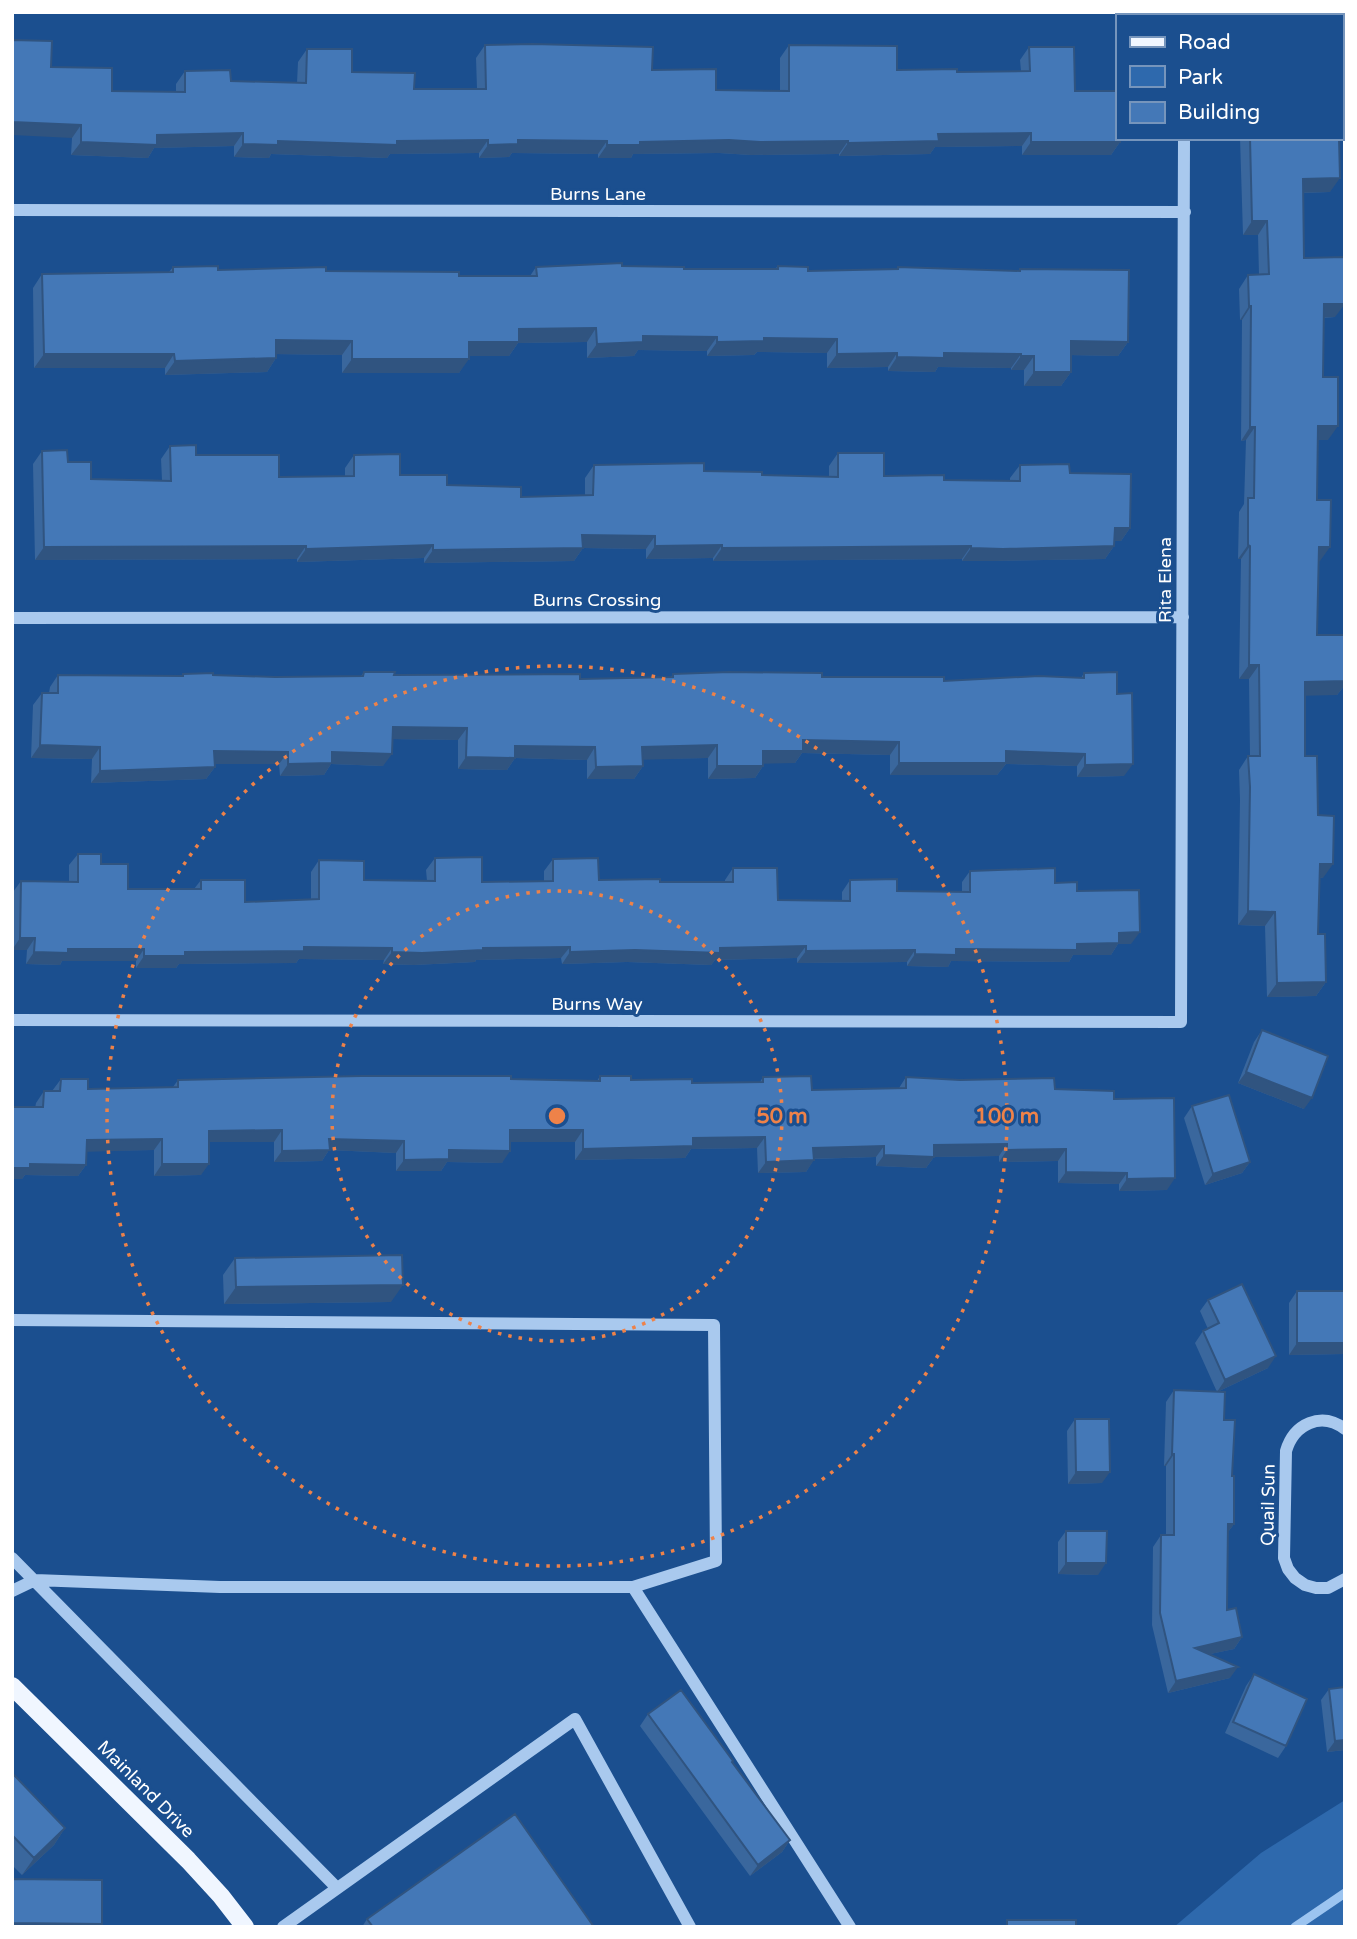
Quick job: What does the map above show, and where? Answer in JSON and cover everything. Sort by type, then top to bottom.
[{"type":"main road","name":"Mainland Drive","points":[[12,1686],[188,1860],[245,1927]]},
{"type":"street","name":"Rita Elena","points":[[1181,1022],[1184,140]]},
{"type":"street","name":"Burns Lane","points":[[12,211],[1185,212]]},
{"type":"street","name":"Burns Crossing","points":[[12,618],[1183,617]]},
{"type":"street","name":"Burns Way","points":[[12,1020],[1181,1022]]},
{"type":"street","points":[[12,1320],[714,1325],[716,1561],[633,1587],[220,1587],[35,1580],[12,1591]]},
{"type":"street","name":"Quail Sun","points":[[1345,1429],[1328,1420],[1316,1420],[1296,1430],[1289,1440],[1286,1451],[1284,1558],[1295,1578],[1305,1586],[1328,1588],[1345,1579]]},
{"type":"street","points":[[12,1558],[337,1888]]},
{"type":"street","points":[[633,1587],[850,1927]]},
{"type":"street","points":[[283,1927],[575,1719],[690,1927]]},
{"type":"green space","points":[[1345,1800],[1345,1927],[1174,1927],[1261,1853]]},
{"type":"building","points":[[1249,12],[1321,12],[1321,14]]},
{"type":"building","points":[[12,40],[52,41],[51,67],[112,68],[112,91],[185,92],[185,71],[230,70],[231,81],[306,83],[307,49],[352,49],[352,72],[415,73],[414,89],[486,89],[485,45],[653,47],[652,70],[716,69],[716,90],[789,91],[789,45],[897,46],[897,70],[957,69],[957,72],[1030,71],[1029,47],[1074,47],[1075,91],[1116,91],[1116,140],[1120,142],[1031,142],[1031,133],[938,134],[939,141],[848,143],[729,140],[607,145],[607,141],[518,140],[518,144],[488,145],[488,140],[397,141],[397,145],[278,141],[278,145],[243,144],[243,133],[157,135],[157,145],[81,142],[81,125],[12,122]]},
{"type":"building","points":[[1250,140],[1339,140],[1340,178],[1303,179],[1304,258],[1344,257],[1345,304],[1324,304],[1323,377],[1338,377],[1338,426],[1318,426],[1317,500],[1331,500],[1330,547],[1319,547],[1317,635],[1345,635],[1345,681],[1305,682],[1305,756],[1317,756],[1318,815],[1334,816],[1333,864],[1320,864],[1318,934],[1325,934],[1326,982],[1277,983],[1275,912],[1248,911],[1248,756],[1260,756],[1259,665],[1249,665],[1248,498],[1254,498],[1255,427],[1250,427],[1251,306],[1248,275],[1269,274],[1267,221],[1252,221]]},
{"type":"building","points":[[622,263],[622,266],[684,269],[808,267],[808,271],[898,267],[1020,271],[1129,270],[1128,342],[1071,341],[1071,372],[1034,372],[1034,356],[1021,354],[944,353],[944,358],[897,357],[897,353],[837,354],[837,339],[764,338],[764,341],[717,342],[717,337],[643,336],[643,342],[597,344],[596,328],[519,329],[519,342],[469,342],[469,359],[352,359],[352,341],[276,340],[276,358],[175,361],[174,354],[44,354],[42,274],[173,272],[173,267],[218,266],[218,270],[326,267],[326,271],[459,272],[459,276],[537,276],[536,267]]},
{"type":"building","points":[[196,445],[196,455],[279,455],[279,477],[354,476],[354,455],[400,454],[400,475],[447,475],[447,485],[521,487],[521,497],[593,495],[594,465],[704,463],[704,471],[838,477],[838,453],[884,453],[884,476],[944,475],[944,480],[1020,481],[1020,465],[1069,464],[1070,473],[1131,474],[1130,528],[1115,528],[1114,546],[1003,549],[971,546],[655,546],[655,536],[582,535],[583,548],[433,550],[433,545],[306,549],[306,546],[44,547],[42,451],[67,450],[68,462],[91,462],[91,479],[171,481],[170,446]]},
{"type":"building","points":[[364,672],[395,672],[394,675],[580,674],[580,679],[673,677],[673,674],[729,672],[822,673],[822,677],[944,677],[944,681],[1039,676],[1084,678],[1084,673],[1117,672],[1117,694],[1132,693],[1133,764],[1085,765],[1085,754],[1006,751],[1006,763],[899,763],[899,742],[803,740],[803,751],[763,751],[763,766],[717,766],[717,745],[642,747],[643,766],[596,767],[595,747],[515,746],[515,758],[466,757],[467,728],[393,727],[392,754],[332,752],[332,763],[288,764],[288,752],[214,751],[215,767],[100,771],[100,747],[40,745],[42,693],[58,693],[58,675],[183,676],[213,673],[275,677],[363,676]]},
{"type":"building","points":[[78,854],[101,854],[101,864],[128,864],[128,889],[201,889],[201,880],[245,880],[245,902],[319,899],[319,860],[364,861],[364,880],[435,881],[435,858],[482,857],[482,882],[553,881],[553,859],[598,858],[599,880],[733,882],[733,868],[777,868],[778,900],[850,901],[850,880],[897,879],[897,891],[970,892],[970,871],[1055,868],[1055,883],[1077,882],[1077,891],[1139,890],[1140,932],[1119,933],[1119,943],[1077,944],[1077,950],[956,949],[956,955],[915,954],[915,950],[806,951],[806,946],[720,948],[720,953],[635,950],[570,952],[570,947],[483,948],[422,953],[392,952],[392,948],[304,947],[304,951],[185,952],[185,956],[144,956],[144,949],[34,952],[35,938],[20,938],[21,881],[78,882]]},
{"type":"building","points":[[1262,1030],[1328,1056],[1312,1098],[1246,1072]]},
{"type":"building","points":[[511,1076],[511,1079],[600,1081],[600,1076],[631,1076],[631,1080],[692,1079],[692,1083],[763,1082],[763,1077],[811,1076],[812,1090],[906,1088],[906,1077],[960,1080],[1054,1078],[1055,1089],[1114,1091],[1114,1099],[1174,1098],[1175,1178],[1127,1179],[1127,1173],[1066,1172],[1066,1149],[1007,1150],[1007,1144],[934,1145],[934,1157],[884,1155],[884,1146],[813,1148],[814,1160],[766,1162],[765,1137],[693,1138],[693,1146],[583,1149],[583,1130],[510,1130],[510,1151],[449,1150],[449,1159],[404,1160],[404,1141],[329,1139],[330,1150],[282,1151],[282,1130],[209,1131],[209,1164],[162,1164],[162,1139],[87,1140],[86,1165],[30,1164],[30,1168],[12,1168],[12,1107],[43,1107],[44,1091],[60,1091],[61,1079],[88,1079],[88,1089],[178,1087],[178,1080]]},
{"type":"building","points":[[1229,1095],[1250,1162],[1213,1174],[1192,1106]]},
{"type":"building","points":[[402,1255],[403,1285],[236,1287],[235,1258]]},
{"type":"building","points":[[1242,1284],[1276,1356],[1225,1380],[1203,1331],[1219,1323],[1208,1300]]},
{"type":"building","points":[[1297,1291],[1345,1291],[1345,1343],[1297,1343]]},
{"type":"building","points":[[1174,1390],[1225,1392],[1224,1420],[1235,1420],[1232,1476],[1234,1524],[1228,1524],[1227,1610],[1236,1608],[1242,1637],[1195,1648],[1238,1667],[1176,1681],[1160,1613],[1161,1535],[1174,1535]]},
{"type":"building","points":[[1075,1419],[1109,1419],[1110,1472],[1076,1472]]},
{"type":"building","points":[[1066,1531],[1107,1531],[1106,1563],[1066,1563]]},
{"type":"building","points":[[1254,1674],[1307,1699],[1286,1746],[1233,1722]]},
{"type":"building","points":[[1345,1687],[1345,1740],[1335,1741],[1329,1689]]},
{"type":"building","points":[[681,1690],[790,1840],[758,1865],[648,1714]]},
{"type":"building","points":[[12,1773],[65,1828],[34,1858],[12,1835]]},
{"type":"building","points":[[515,1814],[594,1927],[373,1927],[367,1919]]},
{"type":"building","points":[[12,1879],[102,1880],[102,1924],[12,1923]]},
{"type":"building","points":[[1007,1920],[1076,1920],[1076,1927],[1007,1927]]},
{"type":"waterway","points":[[1295,1927],[1345,1893]]}]
